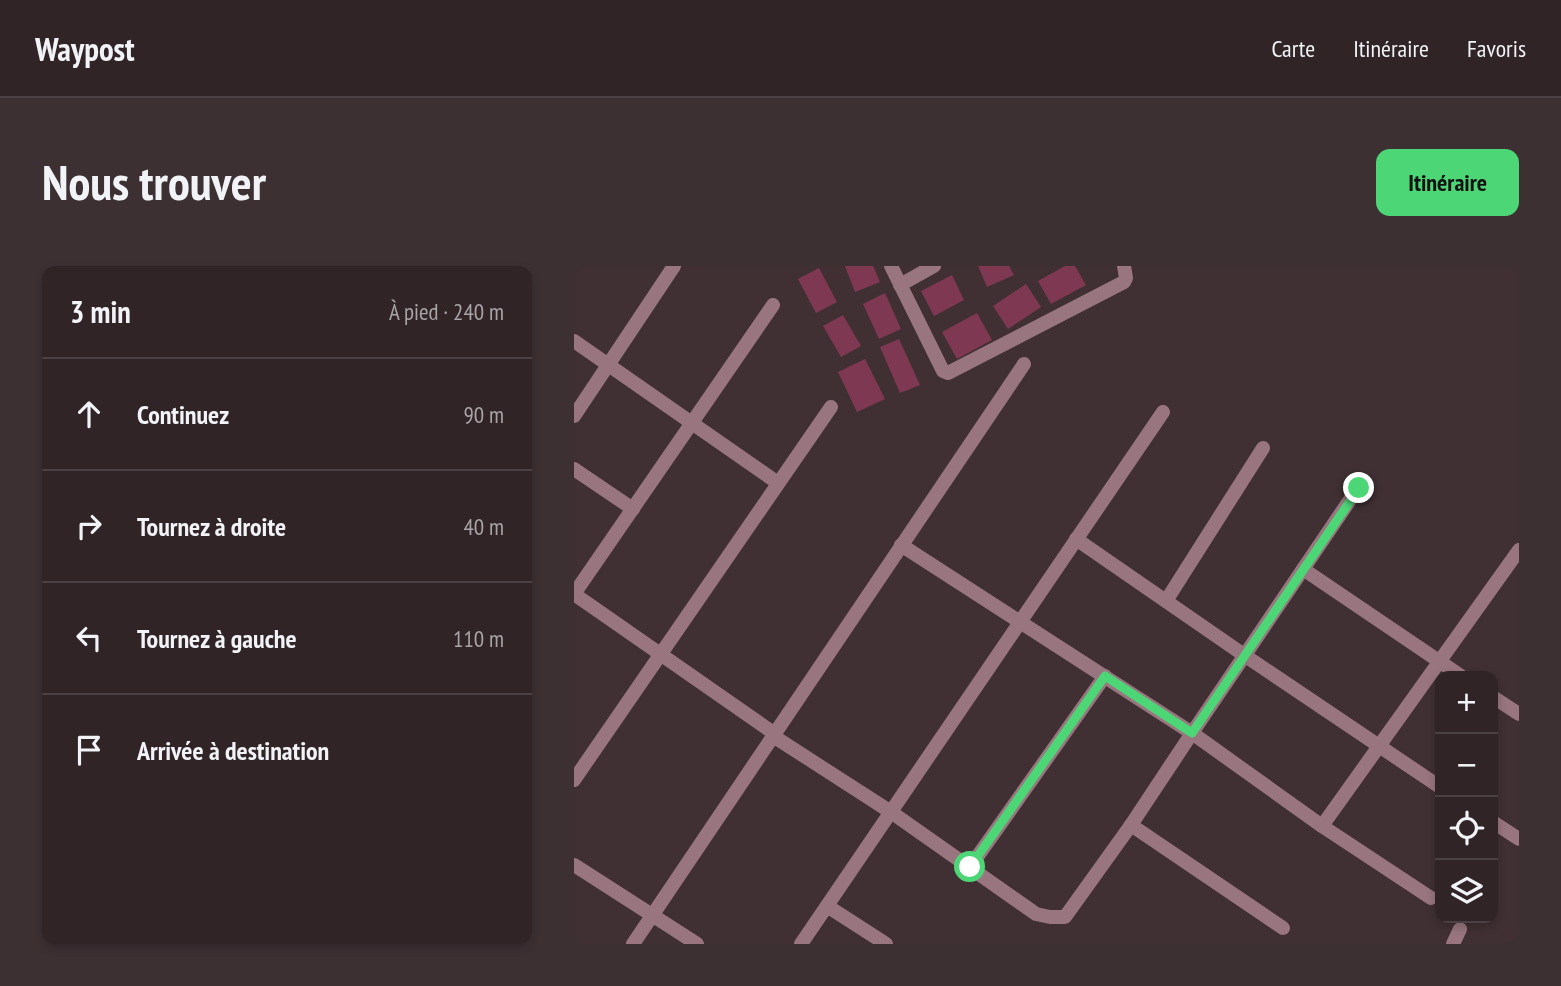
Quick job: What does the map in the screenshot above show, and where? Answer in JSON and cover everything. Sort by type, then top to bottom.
[{"type":"street","points":[[574,416],[674,266]]},
{"type":"street","points":[[891,266],[943,371],[948,373],[1124,282],[1124,266]]},
{"type":"street","points":[[900,285],[934,266]]},
{"type":"street","points":[[772,305],[574,594],[1036,914],[1065,917],[1131,825],[1359,488]]},
{"type":"street","points":[[574,341],[778,483]]},
{"type":"street","points":[[634,944],[1024,364]]},
{"type":"street","points":[[574,780],[831,407]]},
{"type":"street","points":[[801,944],[1163,412]]},
{"type":"street","points":[[1166,601],[1263,449]]},
{"type":"street","points":[[574,469],[633,509]]},
{"type":"street","points":[[1076,539],[1435,784]]},
{"type":"street","points":[[901,545],[1192,733],[1322,826],[1431,898]]},
{"type":"street","points":[[1322,826],[1519,550]]},
{"type":"street","points":[[1303,569],[1453,671]]},
{"type":"street","points":[[970,867],[1105,676]]},
{"type":"street","points":[[1498,700],[1519,715]]},
{"type":"street","points":[[1131,825],[1283,928]]},
{"type":"street","points":[[1498,825],[1519,839]]},
{"type":"street","points":[[574,865],[697,944]]},
{"type":"street","points":[[827,906],[886,944]]},
{"type":"street","points":[[1453,944],[1460,929]]},
{"type":"building","points":[[845,266],[873,266],[880,282],[855,292]]},
{"type":"building","points":[[978,266],[1009,266],[1014,275],[987,287]]},
{"type":"building","points":[[1065,266],[1075,266],[1086,285],[1051,304],[1038,281]]},
{"type":"building","points":[[819,268],[837,302],[816,313],[798,279]]},
{"type":"building","points":[[952,275],[964,300],[934,316],[921,291]]},
{"type":"building","points":[[1026,284],[1041,307],[1008,329],[993,306]]},
{"type":"building","points":[[885,293],[901,329],[879,339],[863,304]]},
{"type":"building","points":[[977,313],[992,340],[957,359],[942,332]]},
{"type":"building","points":[[843,315],[861,346],[841,357],[823,326]]},
{"type":"building","points":[[899,339],[920,385],[900,393],[880,347]]},
{"type":"building","points":[[865,359],[885,399],[857,412],[838,372]]},
{"type":"route","points":[[970,867],[1105,676],[1192,733],[1359,488]]}]
